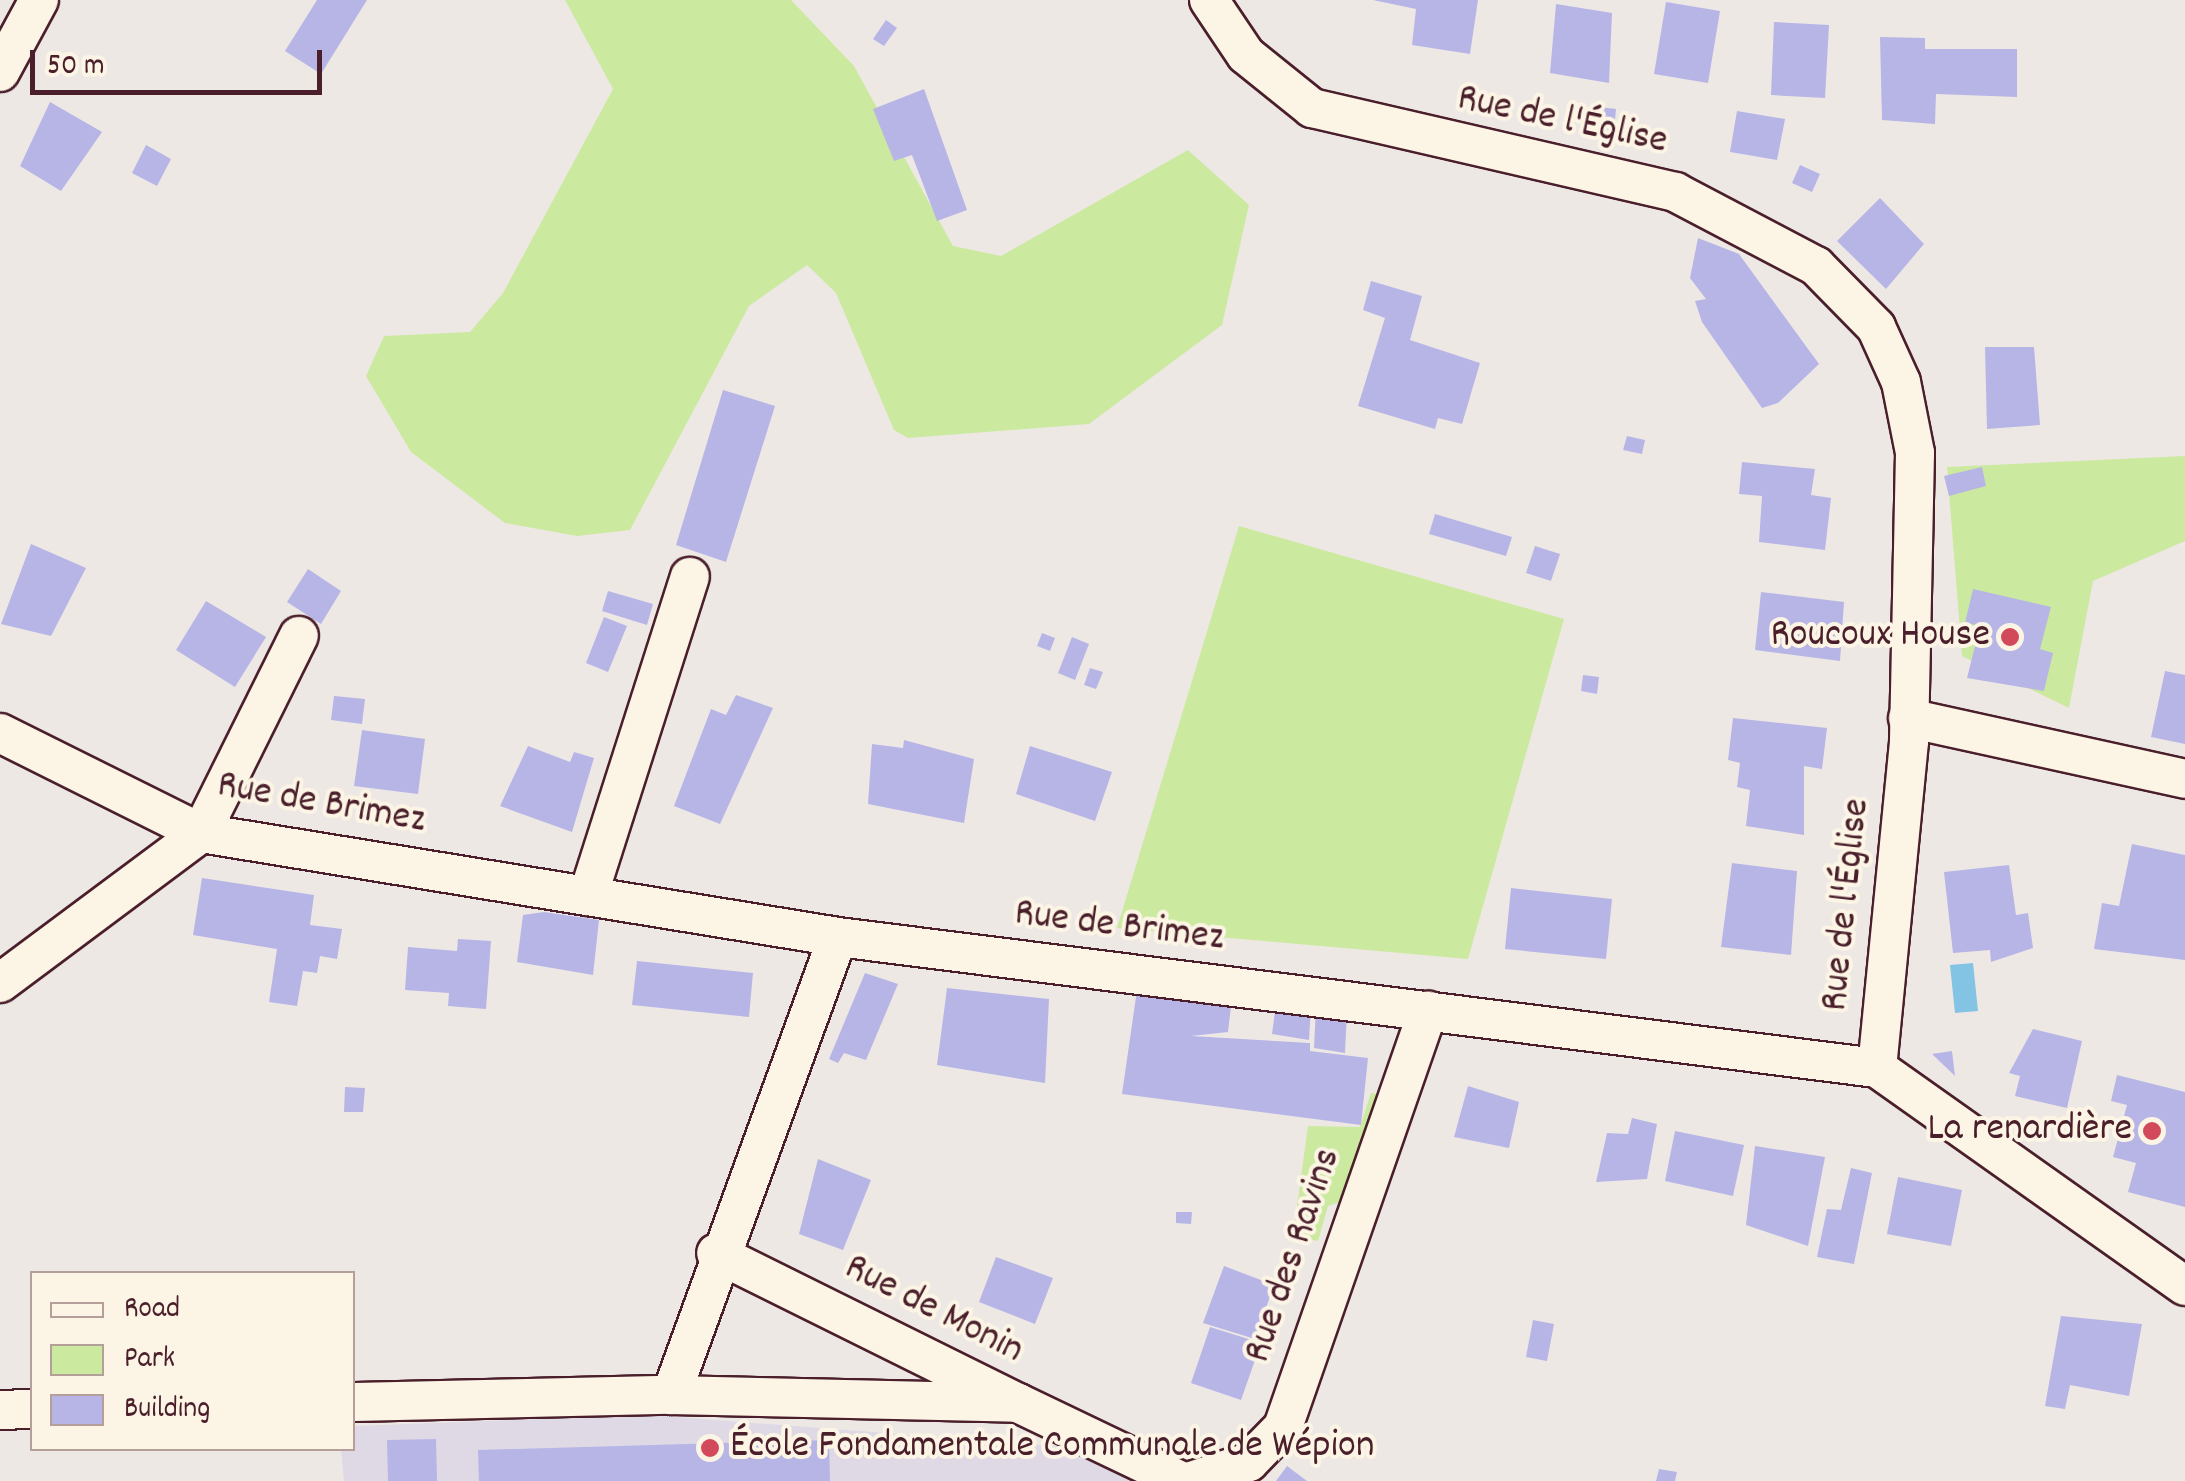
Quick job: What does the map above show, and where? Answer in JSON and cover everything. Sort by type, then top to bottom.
[{"type":"street","points":[[0,72],[39,0]]},
{"type":"street","name":"Rue de l'Église","points":[[1209,0],[1246,55],[1312,108],[1675,192],[1816,266],[1876,327],[1901,382],[1915,453],[1908,718],[1877,1068]]},
{"type":"street","points":[[588,896],[690,577]]},
{"type":"street","points":[[0,983],[200,833],[299,636]]},
{"type":"street","points":[[1908,718],[2185,780]]},
{"type":"street","name":"Rue de Brimez","points":[[0,733],[200,833],[838,937],[1877,1068],[2185,1286]]},
{"type":"street","points":[[670,1396],[716,1253],[838,937]]},
{"type":"street","name":"Rue des Ravins","points":[[1191,1481],[1249,1462],[1283,1427],[1428,1011]]},
{"type":"street","name":"Rue de Monin","points":[[716,1253],[1018,1404]]},
{"type":"street","name":"Rue de Monin","points":[[355,1402],[670,1396],[1018,1404]]},
{"type":"street","points":[[1018,1404],[1182,1481]]},
{"type":"street","points":[[0,1410],[30,1409]]},
{"type":"shaded area","name":"École Fondamentale Communale de Wépion","points":[[651,1415],[1066,1447],[1134,1481],[344,1481],[341,1451],[355,1451],[355,1426]]},
{"type":"green space","points":[[565,0],[791,0],[854,66],[953,246],[1001,256],[1188,150],[1249,205],[1222,325],[1089,424],[908,438],[894,430],[836,293],[807,265],[749,306],[630,530],[577,536],[505,523],[411,452],[366,376],[384,336],[470,332],[503,293],[613,89]]},
{"type":"green space","points":[[2185,456],[2185,541],[2093,581],[2069,708],[1962,656],[1947,467]]},
{"type":"green space","points":[[1239,526],[1564,619],[1468,959],[1117,928]]},
{"type":"green space","points":[[1371,1093],[1382,1095],[1349,1199],[1328,1206],[1318,1241],[1293,1236],[1308,1126],[1360,1127]]},
{"type":"water","points":[[1973,963],[1978,1011],[1955,1013],[1950,965]]},
{"type":"building","points":[[317,0],[367,0],[321,74],[285,51]]},
{"type":"building","points":[[1373,0],[1478,0],[1470,54],[1412,45],[1416,9]]},
{"type":"building","points":[[1666,2],[1720,11],[1708,83],[1654,74]]},
{"type":"building","points":[[1556,4],[1612,13],[1609,83],[1550,73]]},
{"type":"building","points":[[886,20],[897,28],[884,46],[873,39]]},
{"type":"building","points":[[1774,22],[1829,25],[1825,98],[1771,95]]},
{"type":"building","points":[[1880,37],[1925,38],[1925,49],[2017,49],[2017,97],[1936,94],[1935,124],[1882,120]]},
{"type":"building","points":[[924,89],[967,210],[937,221],[912,155],[894,161],[873,109]]},
{"type":"building","points":[[50,102],[102,132],[61,191],[20,166]]},
{"type":"building","points":[[1600,107],[1616,109],[1614,131],[1598,130]]},
{"type":"building","points":[[1737,111],[1785,119],[1777,160],[1730,152]]},
{"type":"building","points":[[146,145],[171,159],[157,186],[132,173]]},
{"type":"building","points":[[1800,165],[1820,174],[1812,192],[1792,183]]},
{"type":"building","points":[[1880,198],[1924,244],[1886,289],[1837,241]]},
{"type":"building","points":[[1698,238],[1739,254],[1819,364],[1778,403],[1762,408],[1702,322],[1695,301],[1706,299],[1690,278]]},
{"type":"building","points":[[1371,281],[1422,296],[1410,340],[1480,363],[1462,424],[1438,418],[1435,429],[1358,406],[1385,318],[1363,310]]},
{"type":"building","points":[[1985,347],[2034,347],[2040,425],[1987,429]]},
{"type":"building","points":[[723,390],[775,406],[726,562],[676,545]]},
{"type":"building","points":[[1627,436],[1645,440],[1642,454],[1623,450]]},
{"type":"building","points":[[1742,462],[1815,469],[1811,495],[1831,498],[1825,550],[1759,542],[1762,496],[1739,494]]},
{"type":"building","points":[[1982,467],[1986,486],[1949,496],[1944,476]]},
{"type":"building","points":[[1435,514],[1512,537],[1506,556],[1429,534]]},
{"type":"building","points":[[31,544],[86,568],[51,636],[1,624]]},
{"type":"building","points":[[1535,546],[1560,554],[1551,581],[1526,573]]},
{"type":"building","points":[[308,569],[341,591],[321,624],[287,602]]},
{"type":"building","name":"Roucoux House","points":[[1973,589],[2051,607],[2040,649],[2053,653],[2044,691],[1967,678],[1980,626],[1965,623]]},
{"type":"building","points":[[608,591],[653,604],[647,625],[602,611]]},
{"type":"building","points":[[1761,592],[1844,602],[1840,661],[1755,650]]},
{"type":"building","points":[[206,601],[266,637],[235,687],[176,650]]},
{"type":"building","points":[[604,617],[627,626],[608,672],[586,663]]},
{"type":"building","points":[[1042,633],[1055,638],[1050,651],[1037,646]]},
{"type":"building","points":[[1072,637],[1089,644],[1075,680],[1058,673]]},
{"type":"building","points":[[1090,668],[1103,672],[1096,689],[1084,685]]},
{"type":"building","points":[[2165,671],[2185,675],[2185,744],[2151,737]]},
{"type":"building","points":[[1583,675],[1599,677],[1597,694],[1581,691]]},
{"type":"building","points":[[736,695],[773,708],[720,824],[674,806],[711,709],[726,715]]},
{"type":"building","points":[[334,696],[365,699],[362,724],[331,720]]},
{"type":"building","points":[[1733,718],[1827,728],[1822,769],[1804,766],[1804,835],[1746,826],[1750,790],[1737,787],[1740,763],[1728,760]]},
{"type":"building","points":[[362,730],[425,739],[418,794],[354,786]]},
{"type":"building","points":[[904,740],[974,759],[964,823],[868,804],[872,744],[903,748]]},
{"type":"building","points":[[528,746],[570,762],[574,752],[594,758],[572,832],[500,806]]},
{"type":"building","points":[[1030,746],[1112,772],[1095,821],[1016,794]]},
{"type":"building","points":[[2132,844],[2185,855],[2185,960],[2094,949],[2102,903],[2119,906]]},
{"type":"building","points":[[1732,863],[1797,871],[1791,955],[1721,947]]},
{"type":"building","points":[[2009,865],[2016,915],[2028,913],[2033,948],[1991,962],[1990,950],[1953,953],[1944,872]]},
{"type":"building","points":[[202,878],[314,895],[310,925],[342,929],[337,959],[320,956],[317,973],[303,971],[297,1006],[269,1002],[277,949],[193,935]]},
{"type":"building","points":[[1511,888],[1612,899],[1606,959],[1505,949]]},
{"type":"building","points":[[544,912],[599,920],[593,975],[517,962],[523,915]]},
{"type":"building","points":[[458,939],[491,941],[486,1009],[448,1006],[449,993],[405,990],[408,947],[457,951]]},
{"type":"building","points":[[637,961],[753,973],[749,1017],[632,1005]]},
{"type":"building","points":[[865,973],[898,984],[866,1060],[844,1053],[838,1063],[829,1059]]},
{"type":"building","points":[[1138,983],[1232,998],[1228,1032],[1191,1036],[1310,1043],[1310,1051],[1368,1058],[1361,1125],[1122,1094]]},
{"type":"building","points":[[947,988],[1049,999],[1045,1083],[937,1065]]},
{"type":"building","points":[[1276,1004],[1311,1006],[1309,1040],[1272,1034]]},
{"type":"building","points":[[1316,1008],[1347,1011],[1345,1053],[1314,1048]]},
{"type":"building","points":[[2033,1029],[2082,1041],[2067,1108],[2015,1096],[2020,1076],[2009,1073]]},
{"type":"building","points":[[1952,1051],[1955,1076],[1932,1054]]},
{"type":"building","name":"La renardière","points":[[2117,1075],[2185,1092],[2185,1207],[2128,1192],[2136,1163],[2113,1157],[2127,1105],[2111,1101]]},
{"type":"building","points":[[1468,1086],[1519,1102],[1509,1148],[1454,1137]]},
{"type":"building","points":[[345,1087],[365,1088],[363,1112],[344,1112]]},
{"type":"building","points":[[1632,1118],[1657,1124],[1647,1179],[1596,1182],[1607,1133],[1628,1134]]},
{"type":"building","points":[[1675,1131],[1744,1145],[1733,1196],[1665,1181]]},
{"type":"building","points":[[1755,1146],[1825,1157],[1808,1246],[1746,1225]]},
{"type":"building","points":[[818,1159],[871,1180],[843,1250],[799,1234]]},
{"type":"building","points":[[1851,1168],[1872,1173],[1854,1264],[1817,1257],[1827,1209],[1841,1210]]},
{"type":"building","points":[[1898,1177],[1962,1190],[1951,1246],[1887,1234]]},
{"type":"building","points":[[1176,1212],[1192,1212],[1191,1224],[1176,1223]]},
{"type":"building","points":[[996,1257],[1053,1278],[1035,1324],[979,1302]]},
{"type":"building","points":[[1224,1266],[1274,1285],[1255,1339],[1203,1323]]},
{"type":"building","points":[[2061,1316],[2142,1324],[2129,1396],[2070,1385],[2065,1409],[2045,1406]]},
{"type":"building","points":[[1533,1320],[1554,1324],[1547,1361],[1526,1357]]},
{"type":"building","points":[[1210,1327],[1261,1343],[1241,1400],[1191,1383]]},
{"type":"building","points":[[436,1439],[437,1481],[388,1481],[387,1440]]},
{"type":"building","points":[[829,1440],[830,1481],[479,1481],[478,1450]]},
{"type":"building","points":[[1287,1466],[1307,1481],[1276,1481]]},
{"type":"building","points":[[1659,1469],[1677,1472],[1675,1481],[1656,1481]]},
{"type":"place","name":"Roucoux House","points":[[2010,637]]},
{"type":"place","name":"La renardière","points":[[2152,1131]]},
{"type":"place","name":"École Fondamentale Communale de Wépion","points":[[710,1448]]}]
